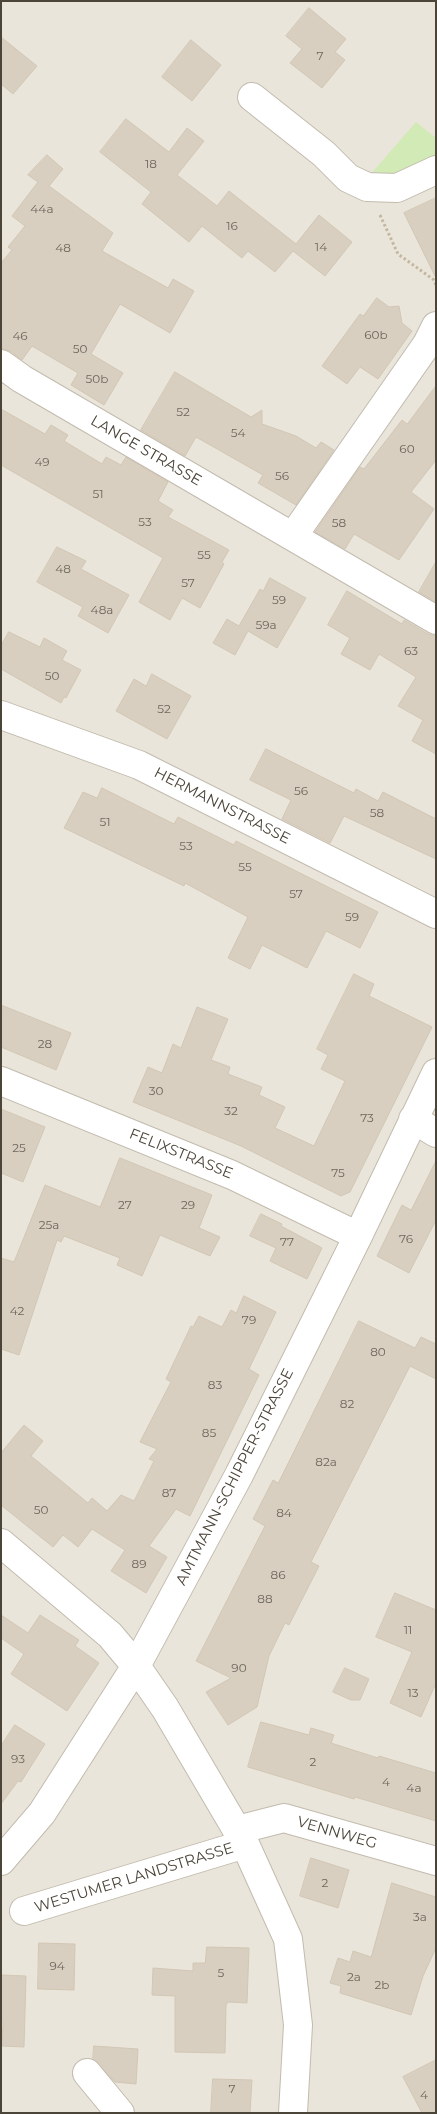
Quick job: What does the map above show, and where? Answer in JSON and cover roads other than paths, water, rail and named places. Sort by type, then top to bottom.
[{"type":"street","points":[[252,97],[324,154],[348,178],[367,187],[397,188],[436,170]]},
{"type":"street","points":[[293,536],[428,344],[436,326]]},
{"type":"street","name":"LANGE STRASSE","points":[[1,364],[31,384],[436,620]]},
{"type":"street","name":"HERMANNSTRASSE","points":[[1,715],[139,764],[436,914]]},
{"type":"street","name":"AMTMANN-SCHIPPER-STRASSE","points":[[1,1861],[42,1812],[136,1666],[239,1475],[358,1236],[424,1126],[436,1073]]},
{"type":"street","name":"FELIXSTRASSE","points":[[1,1081],[232,1174],[358,1236]]},
{"type":"street","name":"WESTUMER LANDSTRASSE","points":[[1,1543],[110,1635],[136,1666],[165,1708],[241,1837],[288,1939],[298,2025],[294,2113]]},
{"type":"street","name":"VENNWEG","points":[[241,1837],[284,1818],[436,1861]]},
{"type":"street","name":"WESTUMER LANDSTRASSE","points":[[24,1911],[241,1837]]},
{"type":"street","points":[[87,2073],[120,2113]]}]
